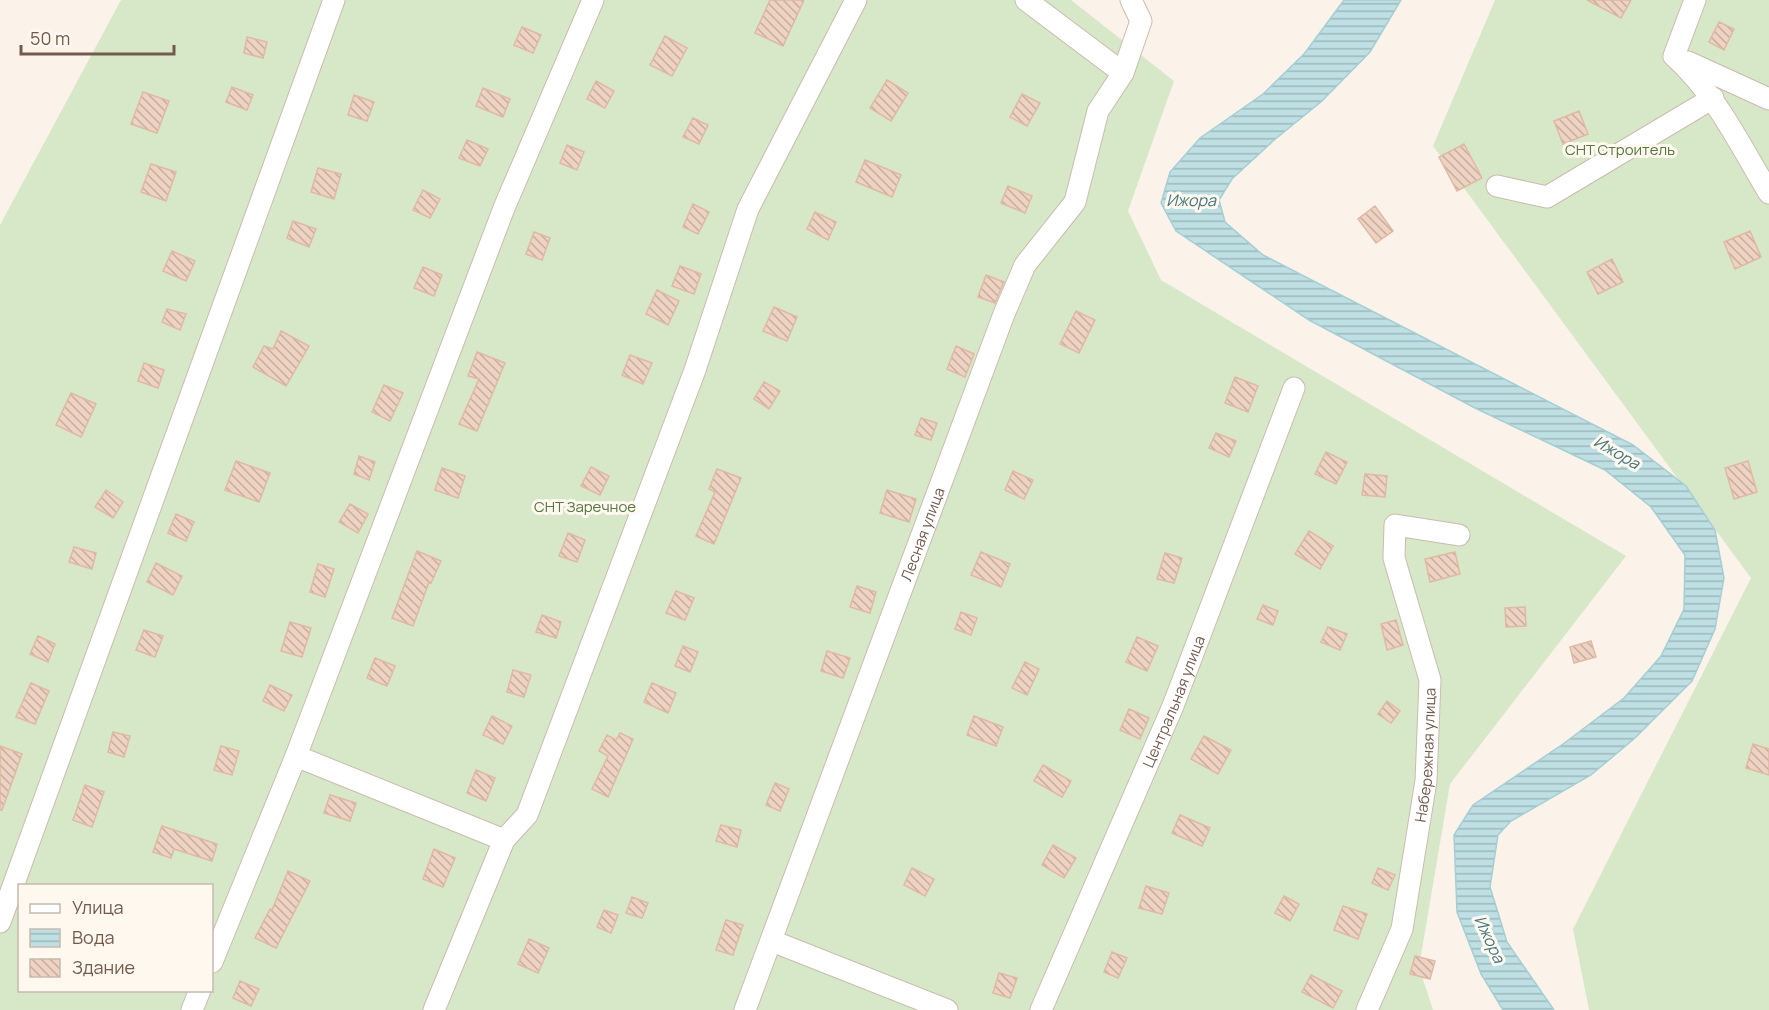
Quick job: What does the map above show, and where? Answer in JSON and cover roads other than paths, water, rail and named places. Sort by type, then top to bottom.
[{"type":"street","points":[[0,922],[334,0]]},
{"type":"street","points":[[213,960],[296,756],[504,208],[593,0]]},
{"type":"street","points":[[434,1010],[504,840],[527,815],[695,370],[748,209],[856,0]]},
{"type":"street","points":[[1026,0],[1123,73]]},
{"type":"street","name":"Лесная улица","points":[[745,1010],[1004,314],[1025,265],[1074,202],[1098,111],[1123,73],[1141,21],[1131,0]]},
{"type":"street","points":[[1674,56],[1695,0]]},
{"type":"street","points":[[1674,56],[1694,74],[1713,98],[1769,193]]},
{"type":"street","points":[[1674,56],[1769,99]]},
{"type":"street","points":[[1497,186],[1547,197],[1713,98]]},
{"type":"street","name":"Центральная улица","points":[[1041,1010],[1173,706],[1294,388]]},
{"type":"street","name":"Набережная улица","points":[[1367,1010],[1402,929],[1426,782],[1430,680],[1394,558],[1395,525],[1460,535]]},
{"type":"street","points":[[296,756],[504,840]]},
{"type":"street","points":[[772,941],[946,1010]]},
{"type":"street","points":[[192,1010],[199,992]]},
{"type":"water","name":"Ижора","points":[[1344,0],[1401,0],[1370,52],[1322,101],[1273,141],[1232,179],[1219,200],[1225,222],[1263,255],[1633,445],[1686,486],[1715,530],[1724,578],[1715,629],[1692,681],[1635,738],[1591,775],[1511,821],[1498,835],[1490,887],[1507,942],[1554,1010],[1503,1010],[1481,974],[1457,912],[1454,835],[1473,805],[1563,744],[1624,698],[1661,656],[1684,609],[1685,555],[1651,507],[1605,470],[1475,408],[1309,320],[1176,231],[1161,203],[1170,172],[1200,138],[1263,94],[1304,54]]},
{"type":"park label","name":"СНТ Строитель","points":[[1620,149]]},
{"type":"park label","name":"СНТ Заречное","points":[[585,506]]}]
